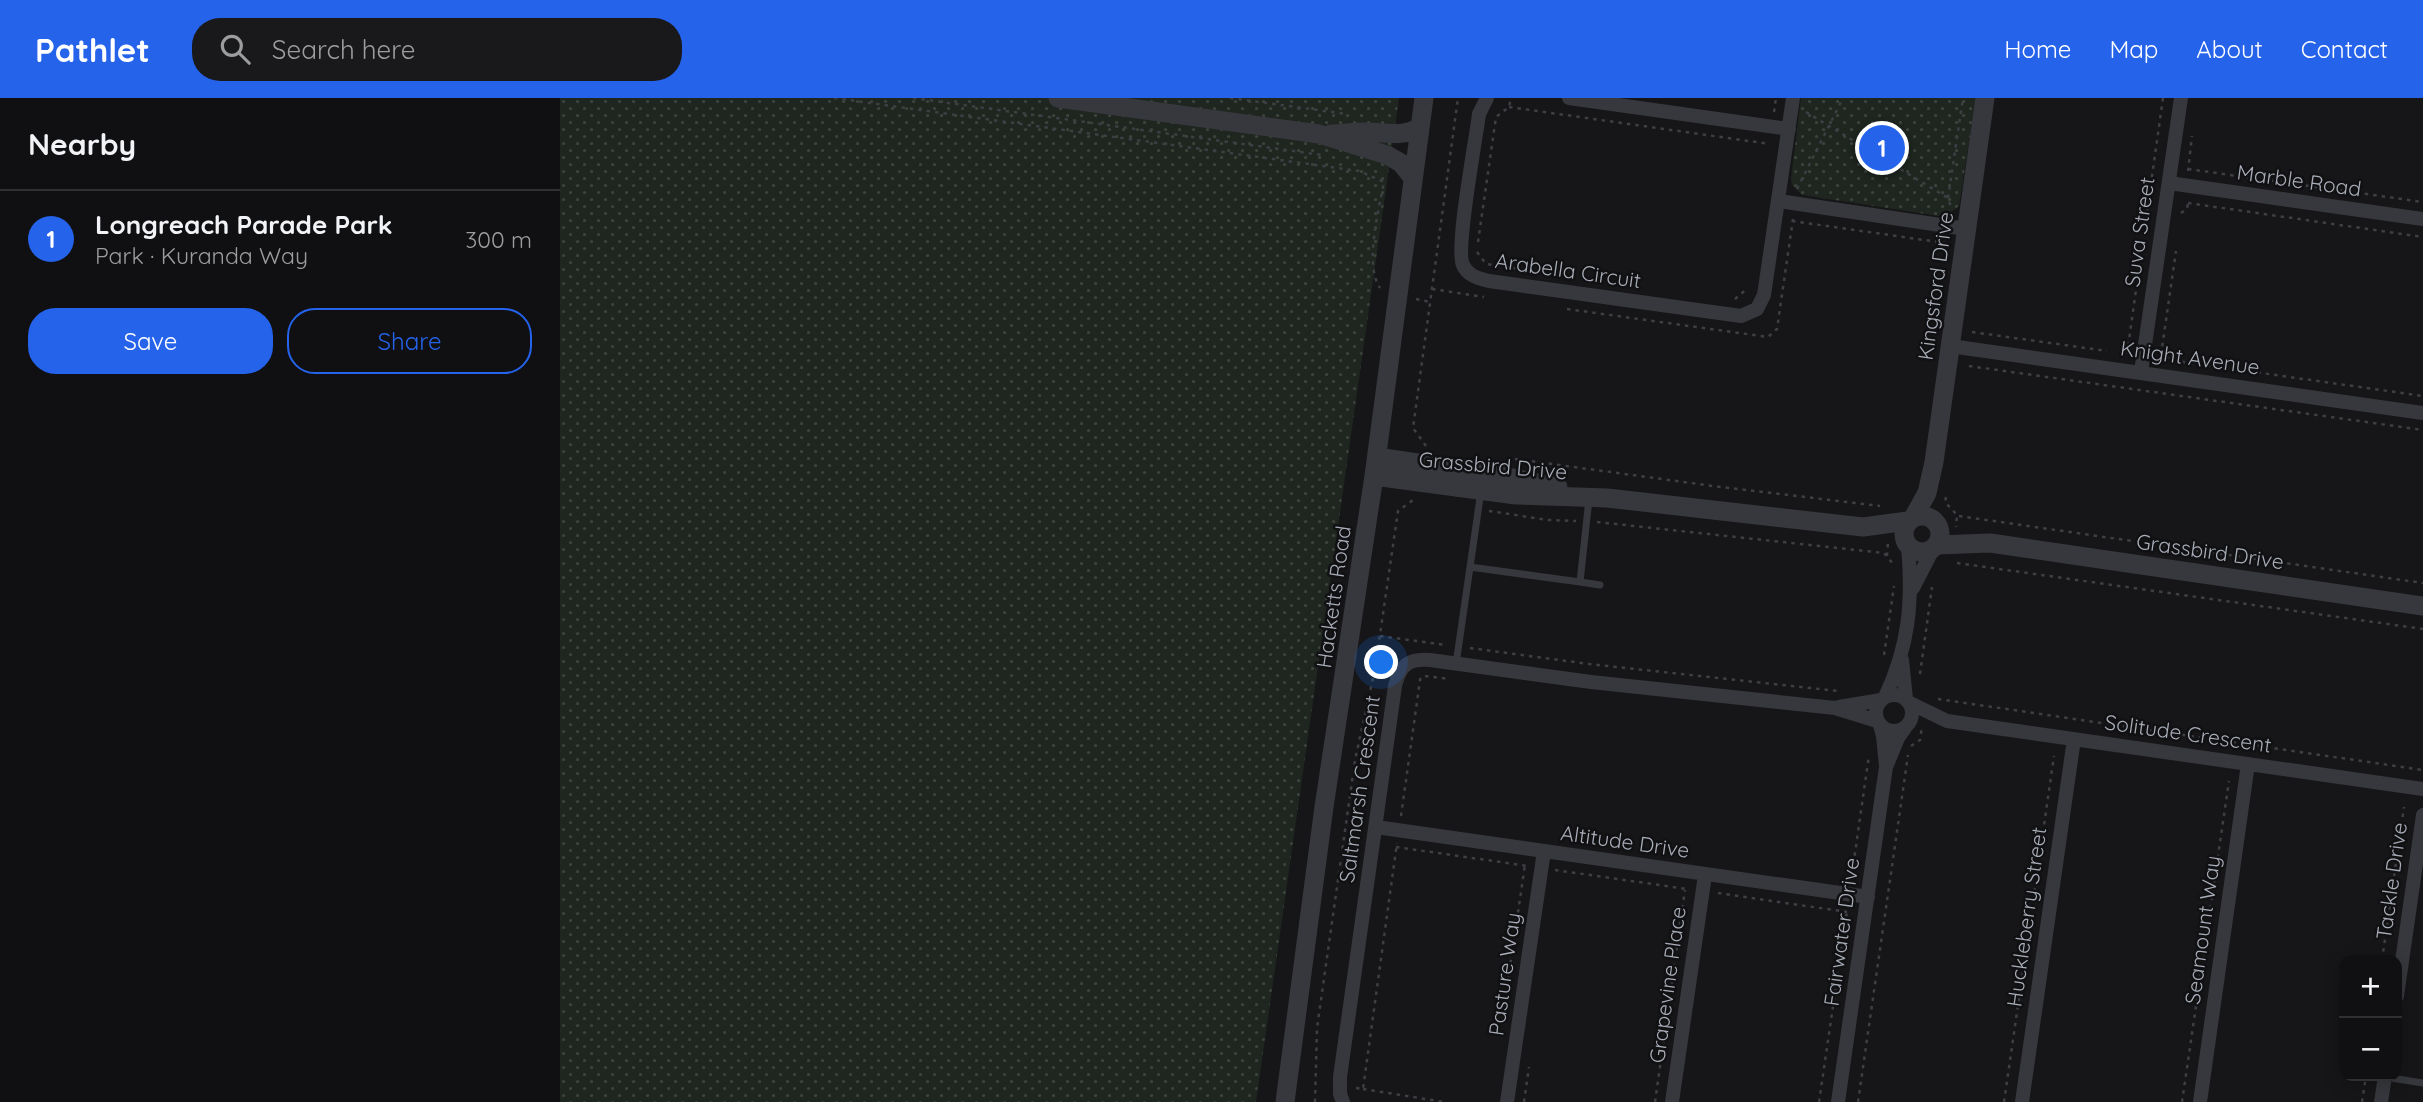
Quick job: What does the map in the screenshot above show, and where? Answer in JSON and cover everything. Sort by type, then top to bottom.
[{"type":"street","points":[[1058,98],[1319,134],[1387,155],[1401,163],[1413,178]]},
{"type":"street","name":"Hacketts Road","points":[[1285,1102],[1322,820],[1376,467],[1424,98]]},
{"type":"street","name":"Arabella Circuit","points":[[1487,98],[1479,114],[1460,248],[1461,261],[1471,275],[1489,281],[1727,315],[1747,315],[1757,309],[1765,295],[1779,201]]},
{"type":"street","points":[[1569,98],[1789,129]]},
{"type":"street","name":"Kingsford Drive","points":[[1944,536],[1939,484],[1960,348],[1959,228],[1985,98]]},
{"type":"street","name":"Suva Street","points":[[2141,372],[2181,98]]},
{"type":"street","points":[[1792,104],[1779,201],[1959,228]]},
{"type":"street","points":[[1319,134],[1404,133],[1420,127]]},
{"type":"street","name":"Marble Road","points":[[2169,183],[2423,219]]},
{"type":"street","name":"Knight Avenue","points":[[1960,348],[2423,413]]},
{"type":"street","name":"Grassbird Drive","points":[[1376,467],[1481,491],[1516,495],[1598,498],[1863,527],[1910,520]]},
{"type":"street","name":"Grassbird Drive","points":[[1376,467],[1498,475],[1598,498]]},
{"type":"street","name":"Kingsford Drive","points":[[1910,520],[1927,493],[1939,484]]},
{"type":"street","points":[[1917,717],[1913,715],[1908,701],[1902,659],[1912,592],[1903,531],[1910,520],[1924,516],[1944,536]]},
{"type":"street","name":"Grassbird Drive","points":[[1863,527],[1906,544]]},
{"type":"street","points":[[1906,544],[1922,553],[1944,536]]},
{"type":"street","points":[[1912,592],[1944,536]]},
{"type":"street","name":"Grassbird Drive","points":[[1944,536],[2423,606]]},
{"type":"street","points":[[1423,659],[1591,682],[1835,708],[1879,723]]},
{"type":"street","name":"Saltmarsh Crescent","points":[[1343,1102],[1339,1087],[1397,677],[1406,663],[1423,659]]},
{"type":"street","points":[[1883,699],[1902,659]]},
{"type":"street","points":[[1835,708],[1896,695],[1908,701]]},
{"type":"street","name":"Fairwater Drive","points":[[1838,1102],[1886,768],[1884,736],[1876,710],[1883,699]]},
{"type":"street","name":"Fairwater Drive","points":[[1886,768],[1898,738],[1917,717]]},
{"type":"street","name":"Solitude Crescent","points":[[1879,723],[1889,731],[1917,717],[2423,789]]},
{"type":"street","name":"Huckleberry Street","points":[[2022,1102],[2074,739]]},
{"type":"street","name":"Seamount Way","points":[[2200,1102],[2248,764]]},
{"type":"street","name":"Tackle Drive","points":[[2402,961],[2423,815]]},
{"type":"street","name":"Altitude Drive","points":[[1376,827],[1868,897]]},
{"type":"street","name":"Pasture Way","points":[[1507,1102],[1544,851]]},
{"type":"street","name":"Grapevine Place","points":[[1672,1102],[1705,875]]},
{"type":"street","points":[[2381,1102],[2384,1081]]},
{"type":"lane","points":[[1456,663],[1481,491]]},
{"type":"lane","points":[[1580,582],[1588,522],[1598,498]]},
{"type":"lane","points":[[1470,567],[1600,585]]},
{"type":"lane","points":[[2402,1080],[2423,1083]]},
{"type":"path","points":[[834,98],[1359,171],[1384,182],[1373,261],[1377,285],[1383,292],[1430,302]]},
{"type":"path","points":[[913,98],[1330,156]]},
{"type":"path","points":[[1432,449],[1428,448],[1413,428],[1458,98]]},
{"type":"path","points":[[1511,98],[1509,107],[1496,117],[1477,251],[1486,264],[1539,271]]},
{"type":"path","points":[[1795,204],[1799,181],[1843,98]]},
{"type":"path","points":[[1792,221],[1949,243],[1959,228],[1948,198],[1963,98]]},
{"type":"path","points":[[2163,98],[2127,354],[2165,354]]},
{"type":"path","points":[[1774,111],[1792,104],[1810,112],[1948,198]]},
{"type":"path","points":[[1509,107],[1770,144]]},
{"type":"path","points":[[2181,212],[2187,209],[2188,203],[2188,169],[2193,133]]},
{"type":"path","points":[[1356,166],[1359,171]]},
{"type":"path","points":[[2188,169],[2423,202]]},
{"type":"path","points":[[2188,203],[2423,237]]},
{"type":"path","points":[[2177,239],[2162,348],[2170,360],[2423,396]]},
{"type":"path","points":[[1724,297],[1737,299],[1748,289]]},
{"type":"path","points":[[1970,327],[1972,332]]},
{"type":"path","points":[[1968,372],[1969,366],[1960,348],[1972,332]]},
{"type":"path","points":[[1972,332],[2114,352]]},
{"type":"path","points":[[1969,366],[2423,430]]},
{"type":"path","points":[[1506,458],[1880,506]]},
{"type":"path","points":[[1939,484],[1945,502],[1944,536]]},
{"type":"path","points":[[1315,1102],[1317,1028],[1355,760],[1375,669],[1398,511],[1412,500],[1420,501]]},
{"type":"path","points":[[1548,520],[1638,525],[1884,553],[1896,568]]},
{"type":"path","points":[[1944,536],[2423,583]]},
{"type":"path","points":[[1944,536],[2423,629]]},
{"type":"path","points":[[1884,656],[1894,580]]},
{"type":"path","points":[[1918,685],[1933,582]]},
{"type":"path","points":[[1380,636],[1589,664],[1849,692]]},
{"type":"path","points":[[1363,1089],[1425,642]]},
{"type":"path","points":[[1858,1102],[1909,747],[1920,740],[1917,717],[2423,770]]},
{"type":"path","points":[[1819,1102],[1869,754]]},
{"type":"path","points":[[2004,1102],[2054,756]]},
{"type":"path","points":[[2182,1102],[2229,781]]},
{"type":"path","points":[[2383,955],[2404,807]]},
{"type":"path","points":[[1396,847],[1847,912]]},
{"type":"path","points":[[1655,1102],[1685,889]]},
{"type":"path","points":[[2362,1102],[2364,1081]]},
{"type":"path","points":[[1314,1083],[1444,1102]]},
{"type":"shaded area","points":[[560,98],[1399,98],[1256,1102],[560,1102]]},
{"type":"shaded area","points":[[1801,98],[1976,98],[1959,206],[1950,213],[1939,216],[1802,195],[1792,185],[1791,178]]},
{"type":"place","name":"Longreach Parade Park","points":[[1882,148]]}]
